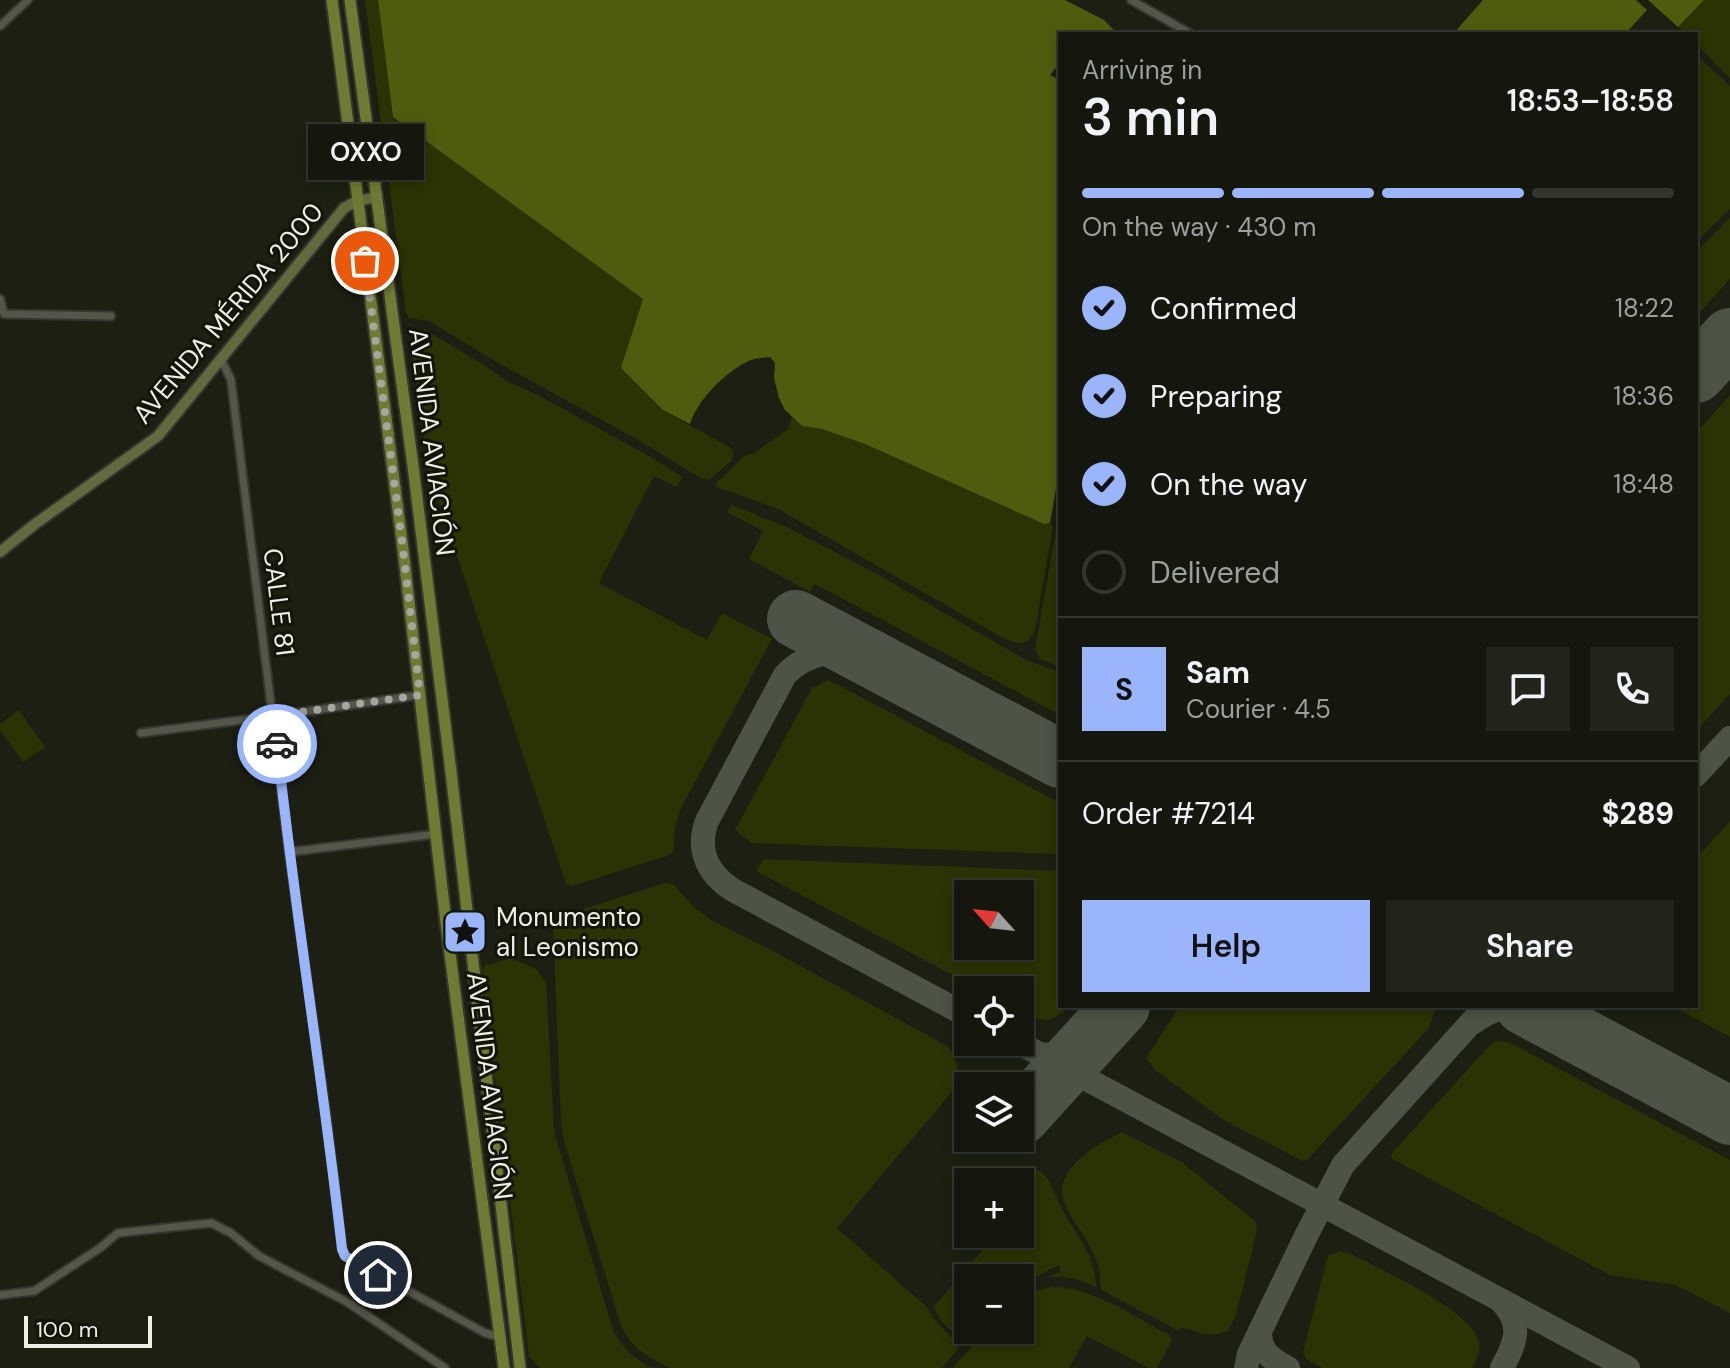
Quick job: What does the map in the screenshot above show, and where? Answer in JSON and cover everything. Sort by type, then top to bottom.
[{"type":"main road","name":"AVENIDA AVIACIÓN","points":[[332,0],[504,1368]]},
{"type":"main road","name":"AVENIDA AVIACIÓN","points":[[350,0],[470,920],[520,1368]]},
{"type":"main road","name":"AVENIDA MÉRIDA 2000","points":[[0,552],[158,436],[344,208],[357,201],[377,197]]},
{"type":"street","points":[[0,26],[28,0]]},
{"type":"street","points":[[1131,0],[1187,32]]},
{"type":"street","points":[[0,299],[4,314],[111,316]]},
{"type":"street","name":"CALLE 81","points":[[221,359],[231,380],[342,1249],[345,1256],[352,1260],[485,1333],[500,1337]]},
{"type":"street","points":[[141,733],[420,695]]},
{"type":"street","points":[[289,852],[436,834]]},
{"type":"street","points":[[0,1295],[34,1291],[118,1233],[211,1223],[231,1233],[259,1256],[347,1302],[445,1367]]},
{"type":"green space","points":[[365,0],[378,0],[393,117],[644,299],[663,410],[734,452],[731,461],[710,479],[702,479],[429,321],[409,318]]},
{"type":"green space","points":[[378,0],[1065,0],[1104,20],[1116,32],[1058,32],[1058,65],[1050,75],[1058,79],[1058,477],[1050,523],[1044,524],[865,444],[822,429],[802,426],[785,410],[779,398],[774,378],[775,363],[770,357],[742,364],[723,378],[699,405],[690,424],[663,410],[621,368],[643,299],[393,117]]},
{"type":"green space","points":[[1483,0],[1636,0],[1647,10],[1627,32],[1455,32]]},
{"type":"green space","points":[[1648,0],[1704,0],[1678,27]]},
{"type":"green space","points":[[1704,0],[1730,0],[1730,78],[1698,46],[1698,32],[1684,32],[1678,27]]},
{"type":"green space","points":[[1698,57],[1730,86],[1730,209],[1698,240]]},
{"type":"green space","points":[[1730,218],[1730,279],[1698,314],[1698,250]]},
{"type":"green space","points":[[425,330],[508,382],[536,394],[682,477],[677,487],[654,476],[599,583],[707,640],[722,613],[772,639],[682,806],[675,826],[673,852],[667,856],[572,886],[566,884],[428,469],[411,349],[414,336]]},
{"type":"green space","points":[[1730,395],[1730,694],[1698,729],[1698,431]]},
{"type":"green space","points":[[792,417],[802,426],[822,429],[865,444],[1044,524],[1050,523],[1053,526],[1035,631],[1029,639],[1019,643],[1005,639],[778,509],[716,487],[716,483],[744,456],[754,453],[788,429]]},
{"type":"green space","points":[[732,505],[791,529],[877,574],[1028,661],[1058,671],[1058,714],[815,584],[810,592],[749,559],[763,531],[727,512]]},
{"type":"green space","points":[[1058,519],[1058,666],[1040,659],[1035,649]]},
{"type":"green space","points":[[829,680],[1058,802],[1058,854],[751,843],[735,830],[812,688]]},
{"type":"green space","points":[[19,710],[45,747],[23,762],[0,730],[0,724]]},
{"type":"green space","points":[[1730,821],[1730,1037],[1676,1008],[1698,1008],[1698,857]]},
{"type":"green space","points":[[764,859],[1058,871],[1058,1008],[1067,1008],[1056,1017],[1046,1020],[1034,1017],[1034,976],[955,976],[756,871]]},
{"type":"green space","points":[[666,883],[673,884],[711,920],[952,1051],[957,1069],[951,1093],[837,1228],[929,1309],[957,1344],[959,1348],[942,1368],[670,1368],[641,1352],[631,1341],[621,1326],[561,1124],[553,926],[567,914]]},
{"type":"green space","points":[[512,958],[536,969],[546,982],[554,1131],[613,1330],[630,1352],[652,1368],[540,1368],[529,1356],[482,970],[486,965]]},
{"type":"green space","points":[[1179,1008],[1435,1008],[1429,1028],[1303,1161],[1222,1119],[1155,1070],[1146,1058]]},
{"type":"green space","points":[[1503,1041],[1730,1160],[1730,1313],[1675,1285],[1610,1275],[1392,1159],[1391,1154],[1489,1046]]},
{"type":"green space","points":[[1122,1132],[1183,1163],[1256,1222],[1257,1231],[1236,1315],[1228,1331],[1209,1334],[1181,1328],[1179,1331],[1101,1290],[1098,1265],[1062,1194],[1064,1181],[1072,1167],[1089,1151]]},
{"type":"green space","points":[[1034,1169],[1044,1174],[1084,1245],[1096,1287],[1066,1277],[1046,1278],[1061,1271],[1059,1265],[1034,1278],[1034,1264],[971,1264],[985,1248],[1034,1248]]},
{"type":"green space","points":[[1339,1251],[1401,1280],[1458,1315],[1478,1339],[1478,1354],[1472,1368],[1322,1368],[1306,1359],[1303,1352],[1327,1259]]},
{"type":"green space","points":[[954,1283],[954,1332],[942,1322],[934,1306]]},
{"type":"green space","points":[[1051,1287],[1081,1291],[1168,1334],[1172,1341],[1157,1368],[1149,1368],[1087,1336],[1069,1368],[952,1368],[974,1344],[1034,1344],[1034,1291]]},
{"type":"taxiway","points":[[868,657],[845,653],[824,654],[803,661],[785,675],[707,821],[703,842],[706,860],[717,877],[733,890],[954,1008]]},
{"type":"taxiway","points":[[1698,773],[1730,738]]},
{"type":"taxiway","points":[[1246,1368],[1249,1354],[1343,1165],[1484,1008]]},
{"type":"taxiway","points":[[1474,1022],[1504,1009],[1536,1012]]},
{"type":"taxiway","points":[[1040,1054],[1069,1051],[1093,1037]]},
{"type":"taxiway","points":[[1034,1051],[1628,1368]]},
{"type":"taxiway","points":[[1500,1300],[1515,1325],[1514,1341],[1502,1368]]},
{"type":"taxiway","points":[[1260,1331],[1262,1345],[1268,1354],[1288,1368]]},
{"type":"runway","points":[[1698,372],[1730,337]]},
{"type":"runway","points":[[796,619],[1058,758]]},
{"type":"runway","points":[[1034,1102],[1119,1008]]},
{"type":"runway","points":[[1528,1008],[1730,1116]]},
{"type":"way so far","points":[[277,744],[274,716],[420,695],[365,261]]},
{"type":"place","name":"OXXO","points":[[365,261]]},
{"type":"place","name":"Monumento al Leonismo","points":[[465,932]]},
{"type":"route","points":[[277,744],[342,1249],[345,1256],[378,1275]]}]
